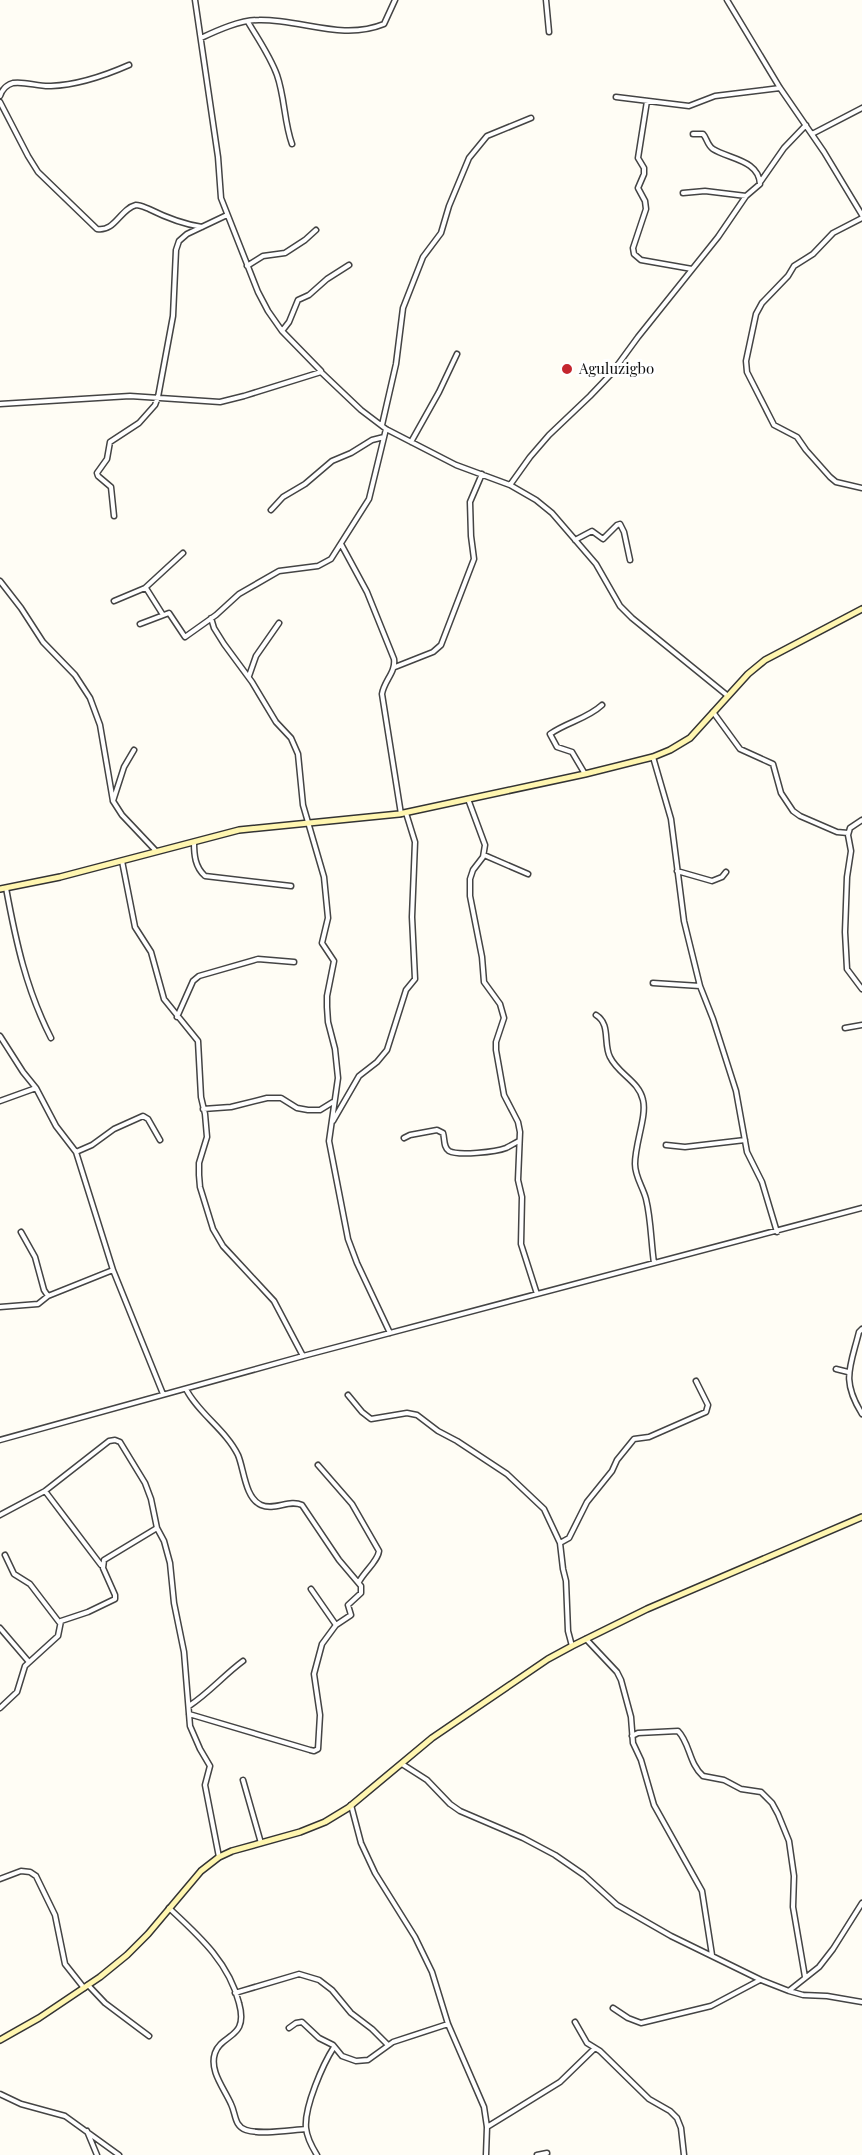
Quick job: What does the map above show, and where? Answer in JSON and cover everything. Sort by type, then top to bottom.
[{"type":"main road","points":[[3,889],[30,885],[239,830],[403,813],[653,757],[690,738],[712,712],[765,660],[862,609]]},
{"type":"main road","points":[[0,2040],[39,2018],[127,1955],[148,1934],[201,1871],[219,1857],[325,1822],[351,1806],[448,1727],[548,1659],[572,1646],[647,1609],[862,1517]]},
{"type":"street","points":[[195,0],[218,157],[218,182],[226,215],[268,311],[282,331],[361,410],[384,427],[456,465],[510,484],[552,513],[604,575],[620,606],[728,696]]},
{"type":"street","points":[[201,38],[216,31],[255,20],[346,31],[365,30],[384,24],[395,0]]},
{"type":"street","points":[[546,0],[549,32]]},
{"type":"street","points":[[727,0],[780,87],[846,186],[862,217],[833,233],[813,254],[794,266],[788,276],[762,303],[756,314],[746,361],[747,372],[774,425],[797,436],[806,450],[836,482],[862,488]]},
{"type":"street","points":[[248,22],[278,76],[285,107],[286,127],[292,144]]},
{"type":"street","points":[[0,96],[2,91],[13,83],[50,86],[78,82],[105,75],[129,65]]},
{"type":"street","points":[[616,97],[688,106],[716,96],[780,87]]},
{"type":"street","points":[[647,101],[638,158],[644,168],[638,189],[645,201],[646,209],[633,254],[642,260],[692,269]]},
{"type":"street","points":[[0,102],[38,172],[97,229],[109,228],[133,206],[139,205],[172,220],[203,227]]},
{"type":"street","points":[[812,134],[862,110]]},
{"type":"street","points":[[140,624],[169,613],[185,637],[251,586],[279,571],[310,568],[331,559],[369,499],[384,437],[403,308],[423,257],[441,233],[468,158],[487,136],[531,118]]},
{"type":"street","points":[[510,484],[549,435],[566,421],[611,374],[718,237],[746,196],[760,182],[784,148],[806,125]]},
{"type":"street","points":[[693,134],[703,134],[711,148],[751,166],[760,182]]},
{"type":"street","points":[[683,193],[705,191],[746,196]]},
{"type":"street","points":[[114,516],[111,487],[97,473],[107,459],[110,442],[139,423],[155,405],[158,397],[173,316],[176,250],[179,241],[187,234],[226,215]]},
{"type":"street","points":[[247,266],[263,256],[285,253],[316,230]]},
{"type":"street","points":[[282,331],[298,300],[308,296],[327,279],[349,265]]},
{"type":"street","points":[[411,441],[457,354]]},
{"type":"street","points":[[0,404],[93,397],[232,400],[321,372]]},
{"type":"street","points":[[271,510],[283,496],[305,484],[332,461],[372,440],[384,437]]},
{"type":"street","points":[[394,668],[433,652],[441,645],[474,559],[470,502],[482,474]]},
{"type":"street","points":[[575,540],[592,531],[603,539],[620,524],[630,560]]},
{"type":"street","points":[[332,1122],[359,1076],[377,1062],[387,1050],[406,990],[415,979],[412,917],[415,842],[403,813],[382,694],[385,682],[394,668],[394,659],[367,592],[341,544]]},
{"type":"street","points":[[114,601],[145,588],[183,553]]},
{"type":"street","points":[[0,581],[21,608],[42,642],[75,675],[90,698],[100,725],[113,801],[122,815],[157,852]]},
{"type":"street","points":[[145,588],[163,615]]},
{"type":"street","points":[[211,618],[224,644],[296,747],[303,805],[324,878],[328,918],[321,943],[334,961],[327,996],[328,1022],[337,1060],[338,1078],[328,1141],[348,1239],[390,1333]]},
{"type":"street","points":[[248,676],[256,656],[279,623]]},
{"type":"street","points":[[585,774],[572,752],[557,747],[550,734],[573,721],[592,714],[602,705]]},
{"type":"street","points":[[712,712],[740,748],[773,764],[781,793],[793,811],[837,832],[848,833]]},
{"type":"street","points":[[113,801],[124,767],[134,750]]},
{"type":"street","points":[[653,757],[671,819],[684,921],[700,986],[736,1091],[747,1152],[762,1182],[777,1232]]},
{"type":"street","points":[[468,799],[485,845],[484,855],[473,870],[470,879],[470,896],[482,957],[484,982],[503,1012],[503,1024],[498,1034],[496,1050],[504,1095],[518,1122],[520,1132],[518,1180],[522,1197],[521,1244],[537,1294]]},
{"type":"street","points":[[862,820],[850,828],[848,833],[847,839],[851,851],[846,897],[846,964],[850,974],[862,989]]},
{"type":"street","points":[[194,842],[194,856],[205,876],[291,886]]},
{"type":"street","points":[[484,855],[528,874]]},
{"type":"street","points":[[122,861],[135,927],[151,952],[164,999],[198,1041],[201,1096],[207,1137],[199,1163],[199,1175],[200,1187],[213,1229],[223,1246],[274,1301],[303,1356]]},
{"type":"street","points":[[677,871],[712,881],[722,877],[726,872]]},
{"type":"street","points":[[3,889],[24,975],[51,1038]]},
{"type":"street","points":[[177,1017],[193,981],[199,976],[258,959],[294,962]]},
{"type":"street","points":[[653,982],[700,986]]},
{"type":"street","points":[[596,1015],[604,1024],[609,1056],[616,1067],[639,1088],[644,1102],[636,1142],[635,1170],[645,1197],[654,1263]]},
{"type":"street","points":[[845,1028],[862,1025]]},
{"type":"street","points":[[0,1036],[36,1088],[56,1126],[76,1152],[113,1270],[163,1394]]},
{"type":"street","points":[[0,1101],[36,1088]]},
{"type":"street","points":[[203,1109],[231,1107],[267,1098],[281,1098],[297,1108],[315,1110],[320,1110],[334,1102]]},
{"type":"street","points":[[76,1152],[92,1145],[114,1129],[143,1116],[148,1119],[160,1140]]},
{"type":"street","points":[[404,1138],[438,1130],[443,1133],[447,1150],[455,1152],[492,1151],[506,1148],[519,1141]]},
{"type":"street","points":[[666,1145],[685,1147],[745,1140]]},
{"type":"street","points":[[0,1440],[303,1356],[862,1208]]},
{"type":"street","points":[[21,1232],[35,1257],[44,1290],[48,1296]]},
{"type":"street","points":[[0,1307],[38,1304],[48,1296],[113,1270]]},
{"type":"street","points":[[862,1329],[859,1332],[848,1372],[851,1392],[862,1414]]},
{"type":"street","points":[[836,1368],[848,1372]]},
{"type":"street","points":[[561,1543],[569,1538],[592,1494],[609,1475],[617,1460],[634,1439],[649,1437],[706,1412],[708,1405],[696,1381]]},
{"type":"street","points":[[186,1389],[233,1446],[241,1462],[247,1485],[258,1503],[271,1507],[295,1502],[302,1505],[339,1560],[362,1588],[361,1593],[348,1605],[351,1615],[336,1625],[322,1644],[314,1674],[320,1716],[319,1746],[316,1750],[189,1714]]},
{"type":"street","points":[[348,1395],[371,1419],[407,1413],[417,1415],[438,1431],[507,1474],[544,1509],[561,1543],[566,1581],[568,1631],[572,1646]]},
{"type":"street","points":[[0,1515],[45,1491],[102,1446],[115,1440],[120,1442],[152,1499],[157,1527],[164,1541],[170,1563],[174,1603],[185,1660],[190,1726],[210,1766],[206,1785],[219,1857]]},
{"type":"street","points":[[318,1465],[352,1504],[380,1553],[359,1582]]},
{"type":"street","points":[[45,1491],[102,1565],[115,1595],[115,1599],[59,1622]]},
{"type":"street","points":[[102,1565],[104,1560],[157,1527]]},
{"type":"street","points":[[0,1708],[14,1696],[22,1670],[28,1662],[58,1636],[60,1631],[59,1622],[30,1584],[14,1574],[5,1555]]},
{"type":"street","points":[[311,1589],[336,1625]]},
{"type":"street","points":[[0,1628],[28,1662]]},
{"type":"street","points":[[586,1639],[617,1672],[621,1680],[631,1717],[636,1752],[641,1760],[654,1805],[702,1891],[712,1956]]},
{"type":"street","points":[[188,1707],[204,1696],[243,1661]]},
{"type":"street","points":[[632,1736],[639,1733],[678,1731],[682,1735],[694,1764],[703,1776],[724,1780],[741,1789],[761,1792],[772,1803],[789,1840],[794,1876],[793,1907],[805,1977]]},
{"type":"street","points":[[402,1764],[427,1780],[460,1811],[523,1838],[555,1855],[584,1875],[617,1905],[640,1919],[761,1980],[789,1991],[803,1995],[827,1996],[862,2002]]},
{"type":"street","points":[[243,1780],[261,1843]]},
{"type":"street","points":[[351,1806],[361,1843],[375,1873],[409,1928],[432,1972],[448,2024],[484,2107],[487,2127],[486,2155]]},
{"type":"street","points":[[0,1879],[21,1871],[30,1872],[36,1876],[56,1915],[65,1964],[105,2003],[149,2036]]},
{"type":"street","points":[[789,1991],[819,1967],[833,1950],[862,1903]]},
{"type":"street","points":[[170,1908],[214,1953],[235,1993],[240,2009],[240,2026],[237,2032],[218,2048],[214,2060],[219,2082],[232,2105],[236,2122],[243,2129],[254,2132],[306,2129]]},
{"type":"street","points":[[235,1993],[299,1974],[319,1980],[332,1990],[351,2013],[387,2044]]},
{"type":"street","points":[[613,2008],[628,2019],[641,2023],[711,2006],[761,1980]]},
{"type":"street","points":[[289,2028],[302,2022],[349,2060],[362,2061],[370,2058],[387,2044],[448,2024]]},
{"type":"street","points":[[575,2022],[583,2038],[649,2099],[677,2118],[681,2128],[684,2155]]},
{"type":"street","points":[[317,2155],[306,2129],[306,2117],[319,2074],[334,2047]]},
{"type":"street","points":[[487,2127],[560,2082],[595,2048]]},
{"type":"street","points":[[0,2094],[21,2104],[65,2116],[119,2155]]},
{"type":"street","points":[[87,2132],[98,2155]]},
{"type":"street","points":[[537,2155],[547,2154]]},
{"type":"place","name":"Aguluzigbo","points":[[567,369]]}]
